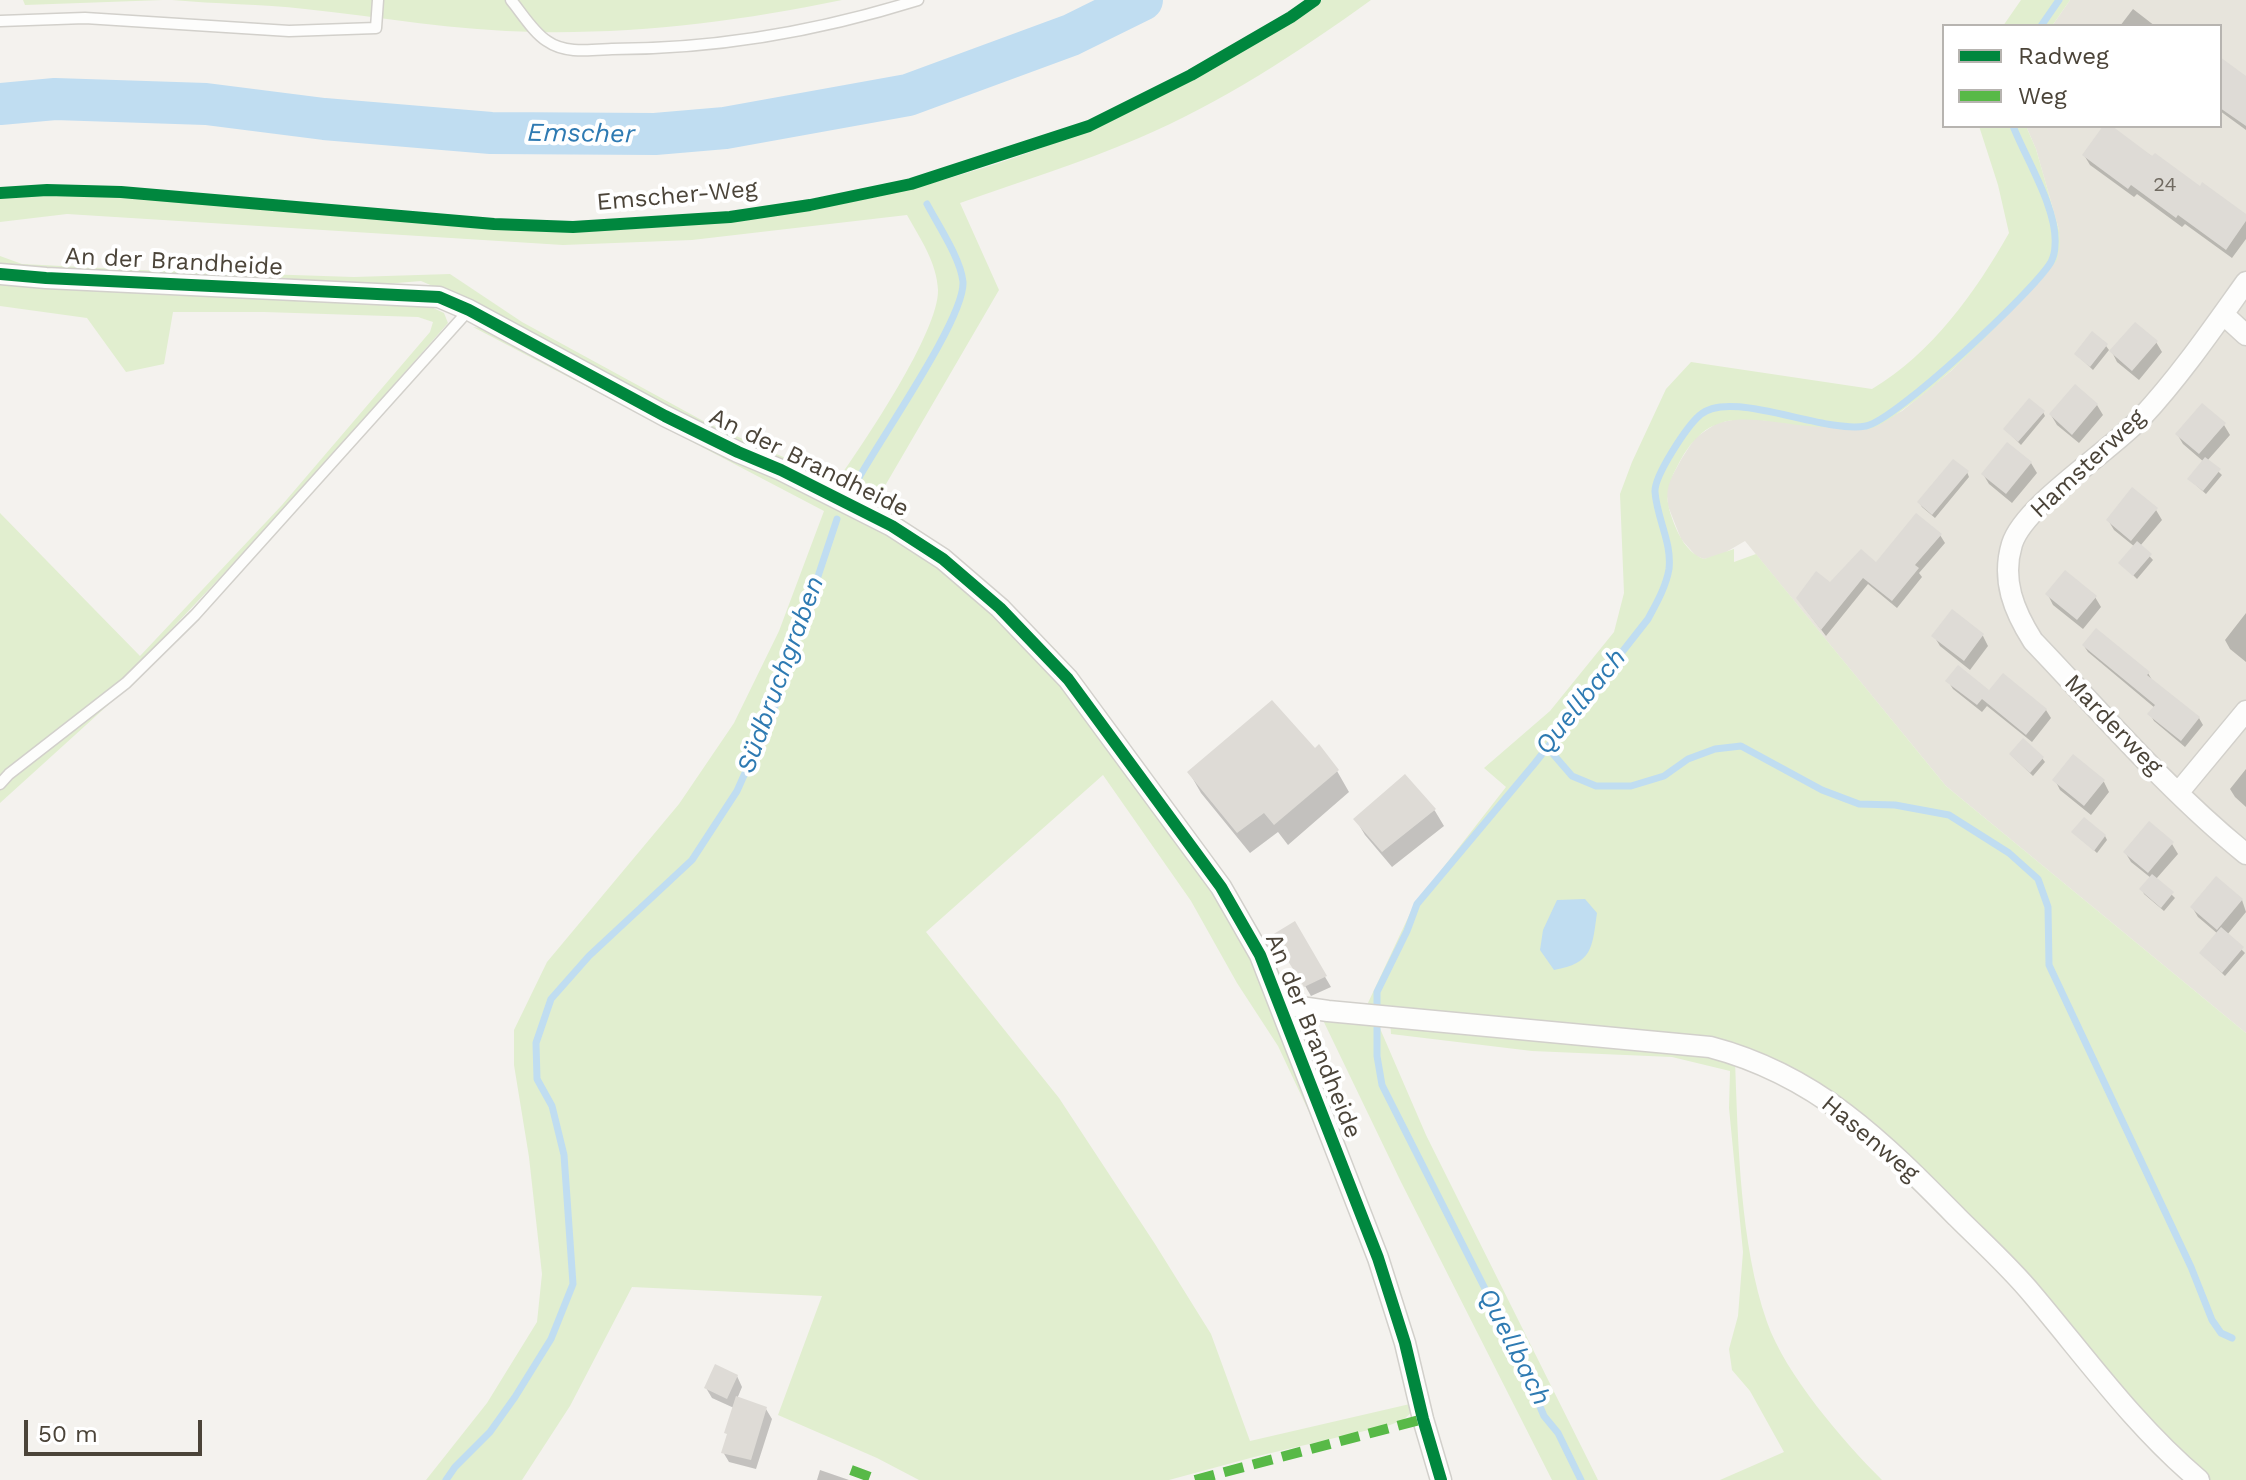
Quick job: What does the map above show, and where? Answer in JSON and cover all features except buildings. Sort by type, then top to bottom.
[{"type":"street","name":"An der Brandheide","points":[[0,274],[439,297],[469,310],[665,416],[837,497],[892,526],[943,559],[1000,608],[1068,679],[1221,887],[1260,955],[1378,1258],[1405,1343],[1441,1480]]},
{"type":"street","name":"Hamsterweg","points":[[2007,578],[2012,542],[2034,511],[2141,418],[2246,282]]},
{"type":"street","points":[[2223,314],[2246,335]]},
{"type":"street","name":"Marderweg","points":[[2007,578],[2015,613],[2033,641],[2178,793],[2246,854]]},
{"type":"street","points":[[2178,793],[2246,711]]},
{"type":"street","name":"Hasenweg","points":[[1280,1004],[1710,1047],[1772,1068],[1835,1104],[1917,1177],[2031,1292],[2154,1440],[2199,1480]]},
{"type":"lane","points":[[0,21],[85,18],[289,31],[376,28],[378,0]]},
{"type":"lane","points":[[511,0],[546,41],[568,50],[598,50],[739,42],[813,28],[918,0]]},
{"type":"lane","points":[[0,784],[126,683],[195,615],[469,310]]},
{"type":"shaded area","points":[[2070,0],[2246,0],[2246,1033],[1946,786],[1745,541],[1721,555],[1704,559],[1696,556],[1681,539],[1668,506],[1666,487],[1682,458],[1695,438],[1717,423],[1742,418],[1864,430],[1902,411],[1951,371],[2047,273],[2059,230],[2027,128],[2222,128],[2222,24],[2053,24]]},
{"type":"green space","points":[[23,0],[163,0],[25,5]]},
{"type":"green space","points":[[172,0],[842,0],[689,25],[612,31],[535,32],[477,29],[288,7]]},
{"type":"green space","points":[[1322,0],[1371,0],[1259,75],[1170,124],[1095,156],[960,203],[999,290],[875,503],[925,534],[972,570],[1058,652],[1054,653],[946,556],[647,401],[509,322],[421,281],[373,285],[56,272],[0,265],[0,256],[22,264],[140,270],[354,277],[450,274],[522,322],[707,423],[837,481],[898,387],[935,309],[938,290],[935,270],[907,215],[692,240],[563,245],[67,214],[0,222],[0,198],[71,194],[107,196],[532,231],[680,226],[754,218],[900,191],[1042,147],[1111,119],[1193,79]]},
{"type":"green space","points":[[2021,0],[2070,0],[2053,24],[2004,24]]},
{"type":"green space","points":[[1980,128],[2027,128],[2059,230],[2060,245],[2057,260],[2047,273],[1984,339],[1916,400],[1875,427],[1857,430],[1751,420],[1712,426],[1690,445],[1680,461],[1668,488],[1669,509],[1680,537],[1698,556],[1704,559],[1734,549],[1734,562],[1756,554],[1946,786],[2246,1033],[2246,1480],[2208,1480],[2193,1468],[1974,1221],[1736,1046],[1367,1005],[1414,905],[1506,787],[1484,768],[1550,711],[1614,632],[1624,593],[1620,494],[1666,389],[1691,362],[1872,389],[1933,340],[1982,278],[2009,233]]},
{"type":"green space","points":[[0,282],[150,293],[429,306],[444,313],[448,323],[287,507],[144,658],[150,667],[0,803],[0,513],[140,656],[282,505],[430,332],[433,322],[418,317],[173,312],[164,364],[126,372],[87,318],[0,306]]},
{"type":"green space","points":[[473,327],[488,329],[736,459],[872,520],[922,553],[980,598],[1055,673],[1198,865],[1230,913],[1261,975],[1389,1305],[1414,1400],[1412,1412],[1403,1420],[1169,1480],[919,1480],[778,1415],[822,1296],[632,1287],[570,1406],[522,1480],[426,1480],[487,1403],[537,1322],[542,1274],[529,1157],[514,1065],[514,1030],[547,962],[679,804],[734,723],[779,631],[824,511]],"holes":[[[1103,775],[1191,901],[1237,983],[1278,1046],[1317,1129],[1383,1301],[1406,1376],[1410,1404],[1250,1441],[1211,1334],[1155,1244],[1059,1098],[926,932]]]},
{"type":"green space","points":[[1372,1010],[1426,1135],[1598,1480],[1552,1480],[1321,1016]]},
{"type":"green space","points":[[1390,1020],[1458,1025],[1735,1060],[1739,1158],[1746,1226],[1767,1322],[1801,1385],[1833,1427],[1882,1480],[1720,1480],[1784,1452],[1750,1391],[1732,1370],[1729,1349],[1738,1316],[1743,1252],[1729,1108],[1730,1071],[1672,1057],[1532,1051],[1391,1034]]},
{"type":"water","points":[[1585,899],[1597,913],[1588,952],[1576,963],[1554,970],[1540,950],[1543,930],[1557,900]]},
{"type":"waterway","name":"Emscher","points":[[0,104],[55,99],[206,104],[324,119],[491,133],[655,134],[725,128],[908,95],[1071,35],[1142,0]]},
{"type":"waterway","name":"Quellbach","points":[[2042,24],[2059,0]]},
{"type":"waterway","name":"Quellbach","points":[[1581,1480],[1558,1433],[1544,1416],[1514,1346],[1382,1085],[1377,1056],[1377,992],[1417,904],[1535,763],[1648,619],[1669,569],[1668,549],[1656,502],[1656,485],[1672,452],[1694,421],[1714,408],[1733,406],[1848,427],[1866,426],[1882,419],[1963,353],[2019,299],[2051,262],[2055,245],[2052,216],[2014,128]]},
{"type":"waterway","name":"Südbruchgraben","points":[[856,483],[936,351],[960,300],[963,282],[958,263],[927,204]]},
{"type":"waterway","name":"Südbruchgraben","points":[[446,1480],[490,1432],[515,1397],[551,1339],[573,1284],[564,1155],[552,1106],[537,1079],[536,1043],[551,999],[589,956],[692,860],[737,791],[775,706],[837,519]]},
{"type":"waterway","points":[[1550,746],[1572,776],[1596,786],[1631,786],[1664,776],[1688,759],[1715,749],[1741,746],[1822,790],[1859,804],[1895,805],[1949,815],[2009,853],[2038,879],[2048,907],[2049,965],[2191,1267],[2212,1320],[2221,1333],[2232,1338]]},
{"type":"marked path","points":[[1195,1480],[1423,1419]]},
{"type":"marked path","points":[[851,1470],[878,1480]]},
{"type":"cycle path","name":"Emscher-Weg","points":[[0,193],[47,190],[121,192],[494,224],[573,227],[730,217],[810,205],[911,184],[1089,126],[1191,75],[1315,0]]},
{"type":"cycle path","points":[[0,274],[439,297],[469,310],[665,416],[892,526],[943,559],[1000,608],[1068,679],[1221,887],[1260,955],[1378,1258],[1405,1343],[1441,1480]]}]
